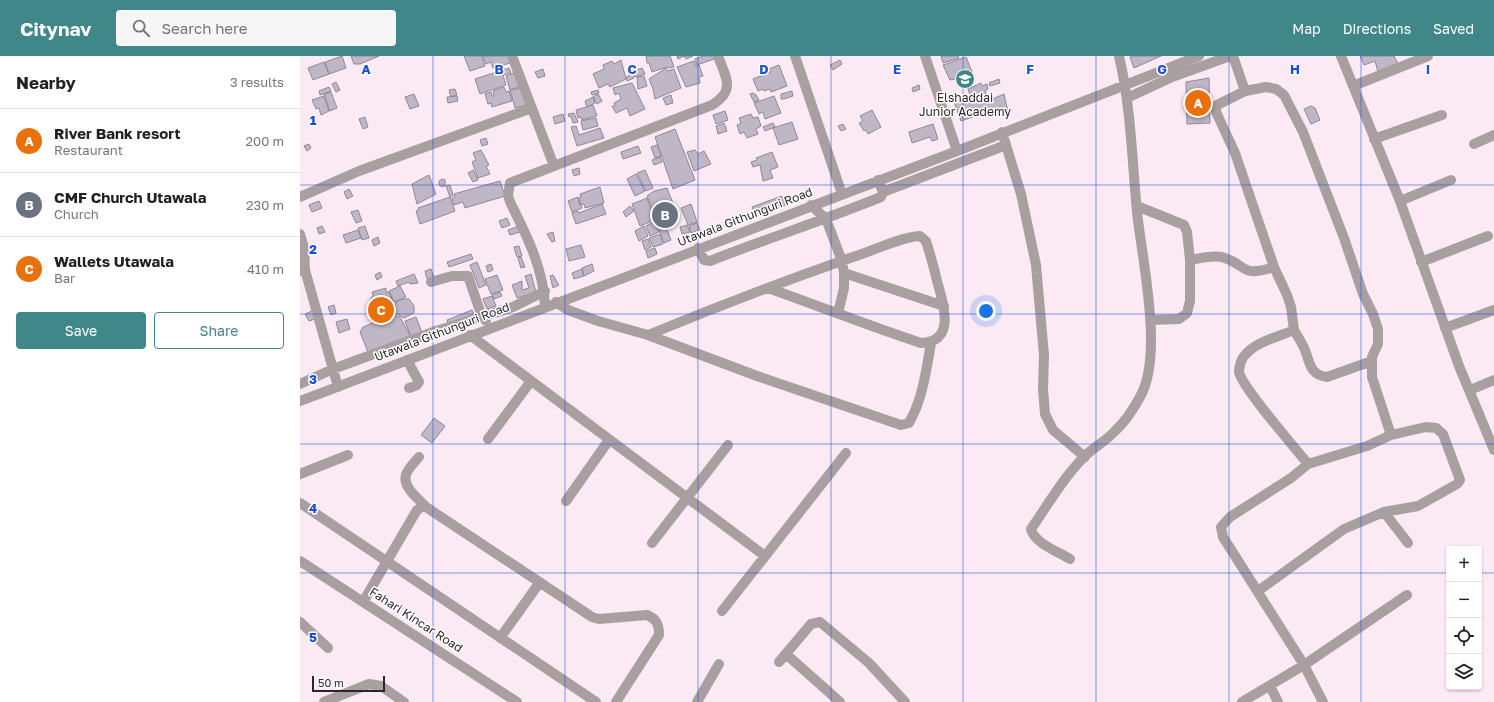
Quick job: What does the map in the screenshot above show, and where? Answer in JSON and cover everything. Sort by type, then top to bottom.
[{"type":"street","points":[[512,56],[554,166]]},
{"type":"street","points":[[545,307],[545,291],[529,240],[508,195],[510,183],[712,105],[723,98],[728,85],[718,56]]},
{"type":"street","points":[[795,56],[842,194]]},
{"type":"street","points":[[925,56],[957,150]]},
{"type":"street","points":[[1070,559],[1032,535],[1031,529],[1084,457],[1116,431],[1140,397],[1148,379],[1150,361],[1150,320],[1137,206],[1126,84],[1119,56]]},
{"type":"street","name":"Utawala Githunguri Road","points":[[300,401],[957,150],[1198,56]]},
{"type":"street","points":[[1127,98],[1172,77],[1231,56],[1245,91]]},
{"type":"street","points":[[1341,56],[1400,201],[1459,366],[1494,448]]},
{"type":"street","points":[[1353,86],[1428,56]]},
{"type":"street","points":[[1372,360],[1327,377],[1319,376],[1311,369],[1305,349],[1294,330],[1291,307],[1274,266],[1235,153],[1216,112],[1216,105],[1221,101],[1245,91],[1266,87],[1276,89],[1284,95],[1302,132],[1344,238],[1362,294],[1373,314],[1378,329],[1378,344],[1372,360],[1372,377],[1391,435]]},
{"type":"street","points":[[300,197],[359,171],[532,108]]},
{"type":"street","points":[[1374,139],[1442,116]]},
{"type":"street","points":[[1002,132],[1021,194],[1036,265],[1044,355],[1043,389],[1046,414],[1053,430],[1084,457]]},
{"type":"street","points":[[1474,144],[1494,135]]},
{"type":"street","points":[[698,248],[704,260],[710,261],[764,239],[826,219],[881,197],[883,192],[1006,145]]},
{"type":"street","points":[[878,180],[883,192]]},
{"type":"street","points":[[1400,201],[1451,180]]},
{"type":"street","points":[[811,205],[826,219],[842,261],[844,288],[838,313]]},
{"type":"street","points":[[1137,206],[1184,226],[1187,232],[1190,260],[1190,301],[1187,313],[1179,319],[1150,320]]},
{"type":"street","points":[[759,225],[764,239]]},
{"type":"street","points":[[300,234],[304,248],[302,270],[338,386]]},
{"type":"street","points":[[1421,262],[1488,236]]},
{"type":"street","points":[[648,335],[721,304],[914,237],[924,237],[926,241],[946,315],[943,330],[937,340],[931,343],[921,343],[858,323],[838,313],[768,288]]},
{"type":"street","points":[[1190,260],[1220,257],[1231,260],[1246,271],[1257,272],[1274,266]]},
{"type":"street","points":[[844,273],[944,306]]},
{"type":"street","points":[[431,282],[452,276],[468,276],[482,317],[491,327]]},
{"type":"street","points":[[300,384],[332,369],[436,331],[512,307],[545,291]]},
{"type":"street","points":[[556,302],[568,310],[598,321],[648,335],[764,379],[901,424],[909,423],[918,404],[924,383],[931,343]]},
{"type":"street","points":[[512,307],[516,318]]},
{"type":"street","points":[[1445,328],[1494,310]]},
{"type":"street","points":[[1294,330],[1258,345],[1244,355],[1240,365],[1239,374],[1257,401],[1308,464]]},
{"type":"street","points":[[436,331],[441,346]]},
{"type":"street","points":[[470,335],[764,556]]},
{"type":"street","points":[[407,360],[419,382],[417,385],[409,388]]},
{"type":"street","points":[[1470,390],[1494,380]]},
{"type":"street","points":[[488,439],[531,381]]},
{"type":"street","points":[[1258,591],[1344,529],[1384,512],[1418,506],[1458,484],[1460,480],[1443,434],[1436,428],[1426,427],[1391,435],[1367,446],[1308,464],[1291,478],[1230,517],[1221,527],[1223,537],[1304,665],[1323,702]]},
{"type":"street","points":[[566,501],[609,440]]},
{"type":"street","points":[[652,543],[686,497],[728,445]]},
{"type":"street","points":[[722,611],[846,453]]},
{"type":"street","points":[[300,474],[348,455]]},
{"type":"street","points":[[419,457],[406,475],[406,481],[409,489],[426,507],[592,617],[599,619],[647,616],[654,618],[658,623],[659,636],[616,702]]},
{"type":"street","points":[[300,503],[596,702]]},
{"type":"street","points":[[363,602],[417,510],[422,507],[426,507]]},
{"type":"street","points":[[1384,512],[1408,543]]},
{"type":"street","name":"Fahari Kincar Road","points":[[300,561],[517,702]]},
{"type":"street","points":[[500,638],[540,582]]},
{"type":"street","points":[[1242,702],[1304,665],[1407,595]]},
{"type":"street","points":[[300,622],[328,648]]},
{"type":"street","points":[[840,702],[783,658],[811,624],[820,622],[869,663],[906,702]]},
{"type":"street","points":[[696,702],[718,664]]},
{"type":"street","points":[[324,702],[369,684],[375,684],[404,702]]},
{"type":"street","points":[[1270,686],[1278,702]]},
{"type":"building","points":[[342,56],[346,68],[329,74],[325,62]]},
{"type":"building","points":[[351,56],[379,56],[360,64],[354,64]]},
{"type":"building","points":[[464,56],[482,56],[485,66],[470,71]]},
{"type":"building","points":[[483,56],[508,56],[510,63],[493,68],[491,62],[486,64]]},
{"type":"building","points":[[646,56],[670,56],[674,67],[667,67],[652,72],[649,63],[647,63]]},
{"type":"building","points":[[677,56],[684,56],[678,59]]},
{"type":"building","points":[[684,56],[693,56],[686,59]]},
{"type":"building","points":[[703,56],[716,56],[717,58],[697,65],[695,59]]},
{"type":"building","points":[[941,56],[958,56],[959,58],[943,63]]},
{"type":"building","points":[[1161,56],[1134,68],[1130,57]]},
{"type":"building","points":[[1360,56],[1394,56],[1398,64],[1378,72],[1375,61],[1364,65]]},
{"type":"building","points":[[966,57],[972,72],[967,75],[967,77],[950,80],[943,65]]},
{"type":"building","points":[[621,60],[626,79],[610,87],[608,84],[599,88],[593,74],[604,69],[603,65],[612,61],[614,64]]},
{"type":"building","points":[[840,60],[842,64],[833,70],[830,65]]},
{"type":"building","points":[[694,61],[696,66],[699,65],[703,76],[699,77],[700,83],[686,87],[677,67]]},
{"type":"building","points":[[324,62],[329,74],[313,80],[308,68]]},
{"type":"building","points":[[779,65],[787,86],[771,92],[770,89],[758,91],[753,79],[771,72],[769,69]]},
{"type":"building","points":[[509,68],[511,73],[503,75],[506,85],[480,94],[475,79]]},
{"type":"building","points":[[642,68],[645,74],[635,77],[633,71]]},
{"type":"building","points":[[666,68],[668,71],[674,69],[681,88],[655,99],[649,79]]},
{"type":"building","points":[[543,69],[545,76],[538,78],[535,72]]},
{"type":"building","points":[[517,72],[522,86],[510,90],[506,76]]},
{"type":"building","points":[[632,74],[634,78],[627,81],[626,77]]},
{"type":"building","points":[[644,76],[647,86],[638,89],[637,77]]},
{"type":"building","points":[[1209,78],[1210,123],[1187,124],[1186,82]]},
{"type":"building","points":[[999,79],[1000,83],[990,86],[989,83]]},
{"type":"building","points":[[336,82],[340,90],[336,92],[332,84]]},
{"type":"building","points":[[632,83],[645,109],[630,116],[627,108],[616,113],[612,106],[615,106],[614,103],[621,99],[619,93],[615,95],[613,88]]},
{"type":"building","points":[[981,83],[982,86],[987,84],[988,89],[985,91],[990,100],[1004,94],[1008,112],[1001,114],[999,111],[979,117],[978,115],[961,121],[954,102],[970,95],[968,89]]},
{"type":"building","points":[[919,85],[920,89],[913,92],[912,88]]},
{"type":"building","points":[[329,87],[331,91],[320,95],[319,91]]},
{"type":"building","points":[[504,87],[506,92],[509,91],[512,101],[492,107],[491,103],[488,104],[485,94],[491,92],[492,96],[494,96],[493,91]]},
{"type":"building","points":[[522,88],[526,105],[515,108],[510,90]]},
{"type":"building","points":[[455,89],[457,95],[451,97],[449,90]]},
{"type":"building","points":[[598,90],[599,93],[592,95],[591,92]]},
{"type":"building","points":[[792,91],[793,96],[781,99],[781,94]]},
{"type":"building","points":[[331,92],[337,108],[330,111],[324,94]]},
{"type":"building","points":[[753,93],[759,100],[754,102],[750,94]]},
{"type":"building","points":[[414,94],[419,106],[410,109],[405,97]]},
{"type":"building","points":[[598,94],[602,101],[597,104],[593,97]]},
{"type":"building","points":[[671,95],[673,103],[666,105],[663,98]]},
{"type":"building","points":[[324,96],[329,111],[321,115],[319,108],[316,109],[312,100]]},
{"type":"building","points":[[457,96],[458,101],[448,103],[447,97]]},
{"type":"building","points":[[774,96],[781,113],[765,119],[763,112],[759,114],[754,103]]},
{"type":"building","points":[[593,97],[595,103],[587,107],[585,101]]},
{"type":"building","points":[[593,105],[597,116],[582,120],[581,117],[578,118],[576,110]]},
{"type":"building","points":[[1311,106],[1315,108],[1320,120],[1311,124],[1304,109]]},
{"type":"building","points":[[872,110],[881,127],[868,134],[859,123],[863,121],[860,116]]},
{"type":"building","points":[[725,111],[728,120],[716,124],[713,115]]},
{"type":"building","points":[[574,113],[578,122],[573,123],[571,116],[569,117],[568,114]]},
{"type":"building","points":[[563,114],[565,121],[555,124],[553,117]]},
{"type":"building","points":[[751,114],[753,118],[758,117],[761,126],[756,129],[758,134],[747,138],[744,132],[740,134],[737,125],[741,123],[739,118]]},
{"type":"building","points":[[365,117],[368,127],[363,129],[359,119]]},
{"type":"building","points":[[596,118],[598,126],[583,130],[581,121]]},
{"type":"building","points":[[792,122],[798,139],[779,145],[773,128]]},
{"type":"building","points":[[724,123],[727,131],[718,134],[716,126]]},
{"type":"building","points":[[773,123],[775,127],[765,131],[763,127]]},
{"type":"building","points":[[843,124],[846,129],[841,131],[838,126]]},
{"type":"building","points":[[933,124],[938,139],[932,141],[930,137],[912,143],[909,132]]},
{"type":"building","points":[[576,126],[579,135],[600,128],[604,138],[577,146],[571,127]]},
{"type":"building","points":[[675,129],[695,180],[673,189],[655,137]]},
{"type":"building","points":[[486,138],[488,144],[482,146],[480,140]]},
{"type":"building","points":[[309,144],[311,148],[307,151],[304,146]]},
{"type":"building","points":[[657,145],[661,156],[655,158],[651,147]]},
{"type":"building","points":[[638,146],[641,153],[623,159],[621,152]]},
{"type":"building","points":[[481,150],[489,165],[486,166],[490,174],[478,178],[472,162],[476,160],[473,153]]},
{"type":"building","points":[[695,150],[698,154],[704,151],[711,164],[694,171],[687,152]]},
{"type":"building","points":[[772,152],[778,167],[770,170],[773,178],[763,181],[760,165],[753,167],[751,162],[757,160],[756,158]]},
{"type":"building","points":[[660,157],[662,162],[654,165],[652,160]]},
{"type":"building","points":[[579,168],[580,174],[574,176],[572,170]]},
{"type":"building","points":[[473,170],[478,180],[473,182],[468,173]]},
{"type":"building","points":[[645,170],[653,188],[646,191],[637,173]]},
{"type":"building","points":[[636,174],[645,191],[635,196],[627,179]]},
{"type":"building","points":[[429,175],[436,194],[417,204],[412,184]]},
{"type":"building","points":[[442,179],[445,180],[445,186],[442,187],[439,185],[439,181]]},
{"type":"building","points":[[500,181],[505,196],[465,208],[463,202],[454,205],[452,198],[455,196],[454,194]]},
{"type":"building","points":[[450,185],[453,195],[450,197],[446,186]]},
{"type":"building","points":[[600,187],[604,203],[585,208],[584,204],[580,205],[578,198],[581,198],[580,194]]},
{"type":"building","points":[[667,188],[679,219],[672,219],[660,226],[647,196],[654,191]]},
{"type":"building","points":[[349,189],[353,196],[347,199],[344,192]]},
{"type":"building","points":[[782,196],[786,205],[756,216],[752,207]]},
{"type":"building","points":[[450,197],[455,211],[420,224],[416,211],[419,210],[418,208]]},
{"type":"building","points":[[578,197],[582,208],[572,212],[568,201]]},
{"type":"building","points":[[647,198],[655,220],[640,226],[632,204]]},
{"type":"building","points":[[319,201],[322,208],[312,212],[309,205]]},
{"type":"building","points":[[602,204],[606,214],[576,224],[572,213],[578,211],[579,213]]},
{"type":"building","points":[[691,204],[697,222],[688,225],[681,208]]},
{"type":"building","points":[[630,206],[634,211],[626,217],[623,212]]},
{"type":"building","points":[[358,210],[362,221],[356,223],[351,212]]},
{"type":"building","points":[[507,218],[510,225],[502,228],[499,221]]},
{"type":"building","points":[[654,222],[659,232],[650,236],[646,226]]},
{"type":"building","points":[[697,223],[700,230],[691,233],[689,226]]},
{"type":"building","points":[[687,225],[690,232],[682,234],[680,227]]},
{"type":"building","points":[[322,226],[325,232],[319,234],[317,228]]},
{"type":"building","points":[[365,226],[369,238],[362,240],[358,228]]},
{"type":"building","points":[[519,226],[520,232],[510,235],[508,230]]},
{"type":"building","points":[[644,226],[648,236],[639,241],[635,231]]},
{"type":"building","points":[[666,227],[671,240],[664,243],[659,229]]},
{"type":"building","points":[[358,230],[361,238],[346,243],[343,235]]},
{"type":"building","points":[[553,232],[555,241],[552,242],[547,234]]},
{"type":"building","points":[[660,234],[663,244],[653,247],[649,238]]},
{"type":"building","points":[[378,237],[380,243],[374,246],[372,240]]},
{"type":"building","points":[[648,239],[651,247],[645,250],[642,241]]},
{"type":"building","points":[[581,245],[585,257],[569,261],[566,249]]},
{"type":"building","points":[[519,246],[522,256],[517,257],[514,247]]},
{"type":"building","points":[[655,248],[657,254],[648,258],[646,251]]},
{"type":"building","points":[[471,254],[473,259],[449,267],[447,262]]},
{"type":"building","points":[[521,257],[525,267],[521,268],[518,258]]},
{"type":"building","points":[[477,262],[486,285],[479,288],[470,265]]},
{"type":"building","points":[[491,264],[493,270],[488,272],[486,266]]},
{"type":"building","points":[[592,264],[594,271],[584,276],[582,268]]},
{"type":"building","points":[[431,269],[434,277],[427,279],[425,271]]},
{"type":"building","points":[[582,269],[584,276],[574,279],[572,273]]},
{"type":"building","points":[[380,272],[382,277],[377,280],[375,275]]},
{"type":"building","points":[[414,274],[418,283],[410,284],[409,282],[398,286],[396,281]]},
{"type":"building","points":[[531,274],[536,292],[517,298],[512,285],[522,281],[522,290],[529,288],[525,276]]},
{"type":"building","points":[[497,275],[503,290],[491,294],[485,279]]},
{"type":"building","points":[[553,275],[559,285],[553,288],[550,276]]},
{"type":"building","points":[[400,286],[406,297],[394,302],[389,291]]},
{"type":"building","points":[[386,288],[386,292],[389,292],[394,304],[393,309],[380,315],[374,312],[370,300],[373,295],[372,292]]},
{"type":"building","points":[[500,292],[502,296],[494,299],[492,295]]},
{"type":"building","points":[[492,296],[496,306],[487,309],[483,299]]},
{"type":"building","points":[[403,299],[409,299],[414,306],[414,313],[404,318],[397,314],[392,315],[390,311],[394,309],[396,302]]},
{"type":"building","points":[[334,305],[336,313],[331,315],[328,307]]},
{"type":"building","points":[[472,310],[475,316],[449,326],[447,320]]},
{"type":"building","points":[[312,311],[315,319],[309,321],[305,314]]},
{"type":"building","points":[[392,315],[400,317],[411,337],[368,352],[360,332],[363,327]]},
{"type":"building","points":[[416,317],[422,333],[411,337],[405,321]]},
{"type":"building","points":[[347,319],[350,329],[339,333],[336,322]]},
{"type":"building","points":[[434,418],[445,426],[432,443],[421,435]]},
{"type":"place","name":"Elshaddai Junior Academy","points":[[965,79]]},
{"type":"place","name":"River Bank resort","points":[[1198,103]]},
{"type":"place","name":"CMF Church Utawala","points":[[665,215]]},
{"type":"place","name":"Wallets Utawala","points":[[381,310]]}]
